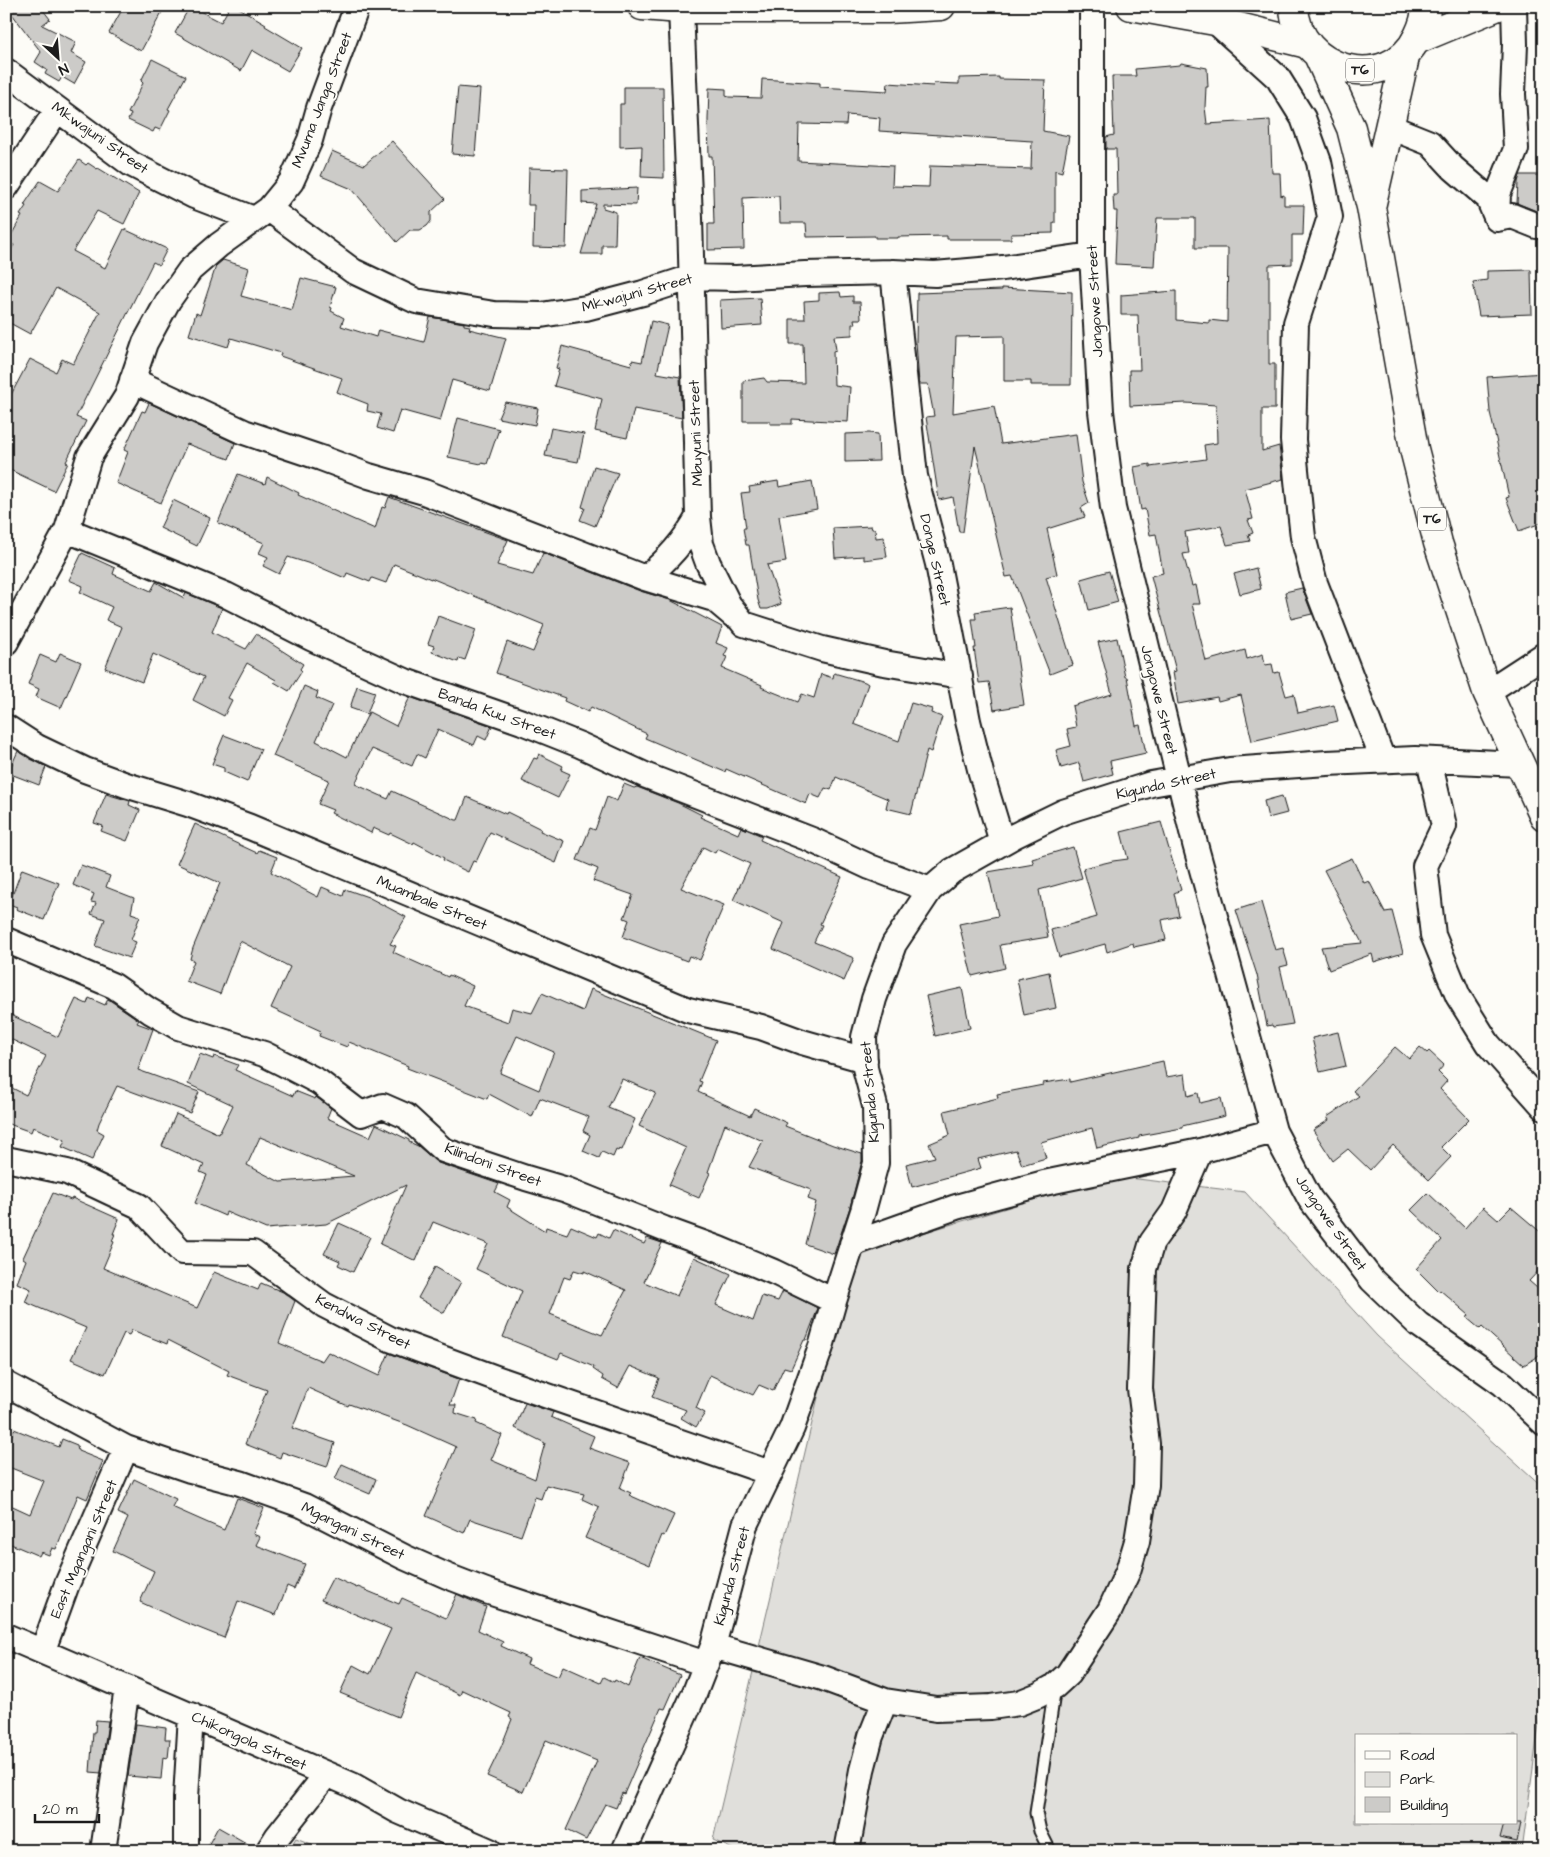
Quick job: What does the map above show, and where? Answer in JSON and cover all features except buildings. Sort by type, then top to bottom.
[{"type":"main road","points":[[642,6],[681,9],[888,9],[941,6]]},
{"type":"main road","points":[[1131,6],[1215,20],[1312,49]]},
{"type":"main road","name":"T6","points":[[1294,6],[1299,30],[1312,49],[1351,128],[1371,207],[1414,449],[1438,543],[1487,692],[1544,816]]},
{"type":"main road","name":"T6","points":[[1371,207],[1411,46],[1423,26],[1426,6]]},
{"type":"main road","points":[[1411,46],[1498,6]]},
{"type":"main road","name":"T6","points":[[1312,49],[1331,64],[1346,69],[1362,70],[1385,65],[1411,46]]},
{"type":"street","name":"Mvuma Janga Street","points":[[6,642],[67,530],[89,457],[127,396],[145,343],[168,301],[190,270],[261,214],[291,182],[310,140],[319,108],[356,6]]},
{"type":"street","name":"Jongowe Street","points":[[1092,6],[1092,255],[1101,411],[1113,508],[1195,844],[1274,1131],[1310,1199],[1372,1280],[1418,1324],[1503,1384],[1544,1423]]},
{"type":"street","points":[[1497,219],[1498,194],[1516,149],[1513,94],[1514,6]]},
{"type":"street","name":"Mbuyuni Street","points":[[681,9],[692,277],[698,517],[701,544],[708,563],[730,605],[744,624]]},
{"type":"street","points":[[1215,20],[1278,78],[1303,118],[1319,162],[1330,217],[1296,323],[1293,440],[1300,510],[1303,537],[1315,583],[1383,760]]},
{"type":"street","name":"Mkwajuni Street","points":[[6,71],[131,164],[194,196],[261,214],[354,271],[416,301],[438,306],[494,314],[541,315],[622,299],[692,277],[736,278],[893,272],[935,274],[1004,268],[1092,255]]},
{"type":"street","points":[[6,187],[57,110]]},
{"type":"street","points":[[1390,127],[1430,143],[1453,168],[1488,198],[1497,219]]},
{"type":"street","points":[[1497,219],[1512,216],[1537,226],[1544,226]]},
{"type":"street","name":"Donge Street","points":[[893,272],[915,476],[938,564],[979,765],[1002,842]]},
{"type":"street","points":[[132,380],[244,432],[368,476],[424,492],[645,578],[714,599],[744,624],[822,649],[884,663],[960,676]]},
{"type":"street","points":[[645,578],[660,567],[686,538],[698,517]]},
{"type":"street","name":"Banda Kuu Street","points":[[67,530],[226,595],[311,638],[405,681],[572,742],[647,776],[812,840],[930,890]]},
{"type":"street","points":[[1487,692],[1544,655]]},
{"type":"street","name":"Muambale Street","points":[[6,727],[37,746],[85,770],[250,827],[688,1010],[762,1027],[802,1042],[865,1060]]},
{"type":"street","points":[[1429,760],[1444,826],[1426,866],[1433,935],[1458,996],[1488,1044],[1544,1107]]},
{"type":"street","name":"Kigunda Street","points":[[624,1851],[709,1655],[745,1526],[792,1428],[821,1347],[876,1163],[875,1106],[865,1068],[864,1037],[874,999],[894,944],[930,890],[952,870],[1002,842],[1063,812],[1128,791],[1179,779],[1230,770],[1327,762],[1429,760],[1520,764]]},
{"type":"street","name":"Kilindoni Street","points":[[6,940],[114,986],[150,1011],[178,1026],[264,1054],[319,1082],[361,1114],[382,1106],[406,1116],[443,1150],[567,1190],[720,1249],[834,1301]]},
{"type":"street","points":[[852,1244],[956,1207],[1044,1183],[1200,1151],[1274,1131]]},
{"type":"street","name":"Mgangani Street","points":[[6,1384],[126,1448],[190,1470],[240,1483],[304,1506],[404,1557],[486,1591],[709,1655],[823,1678],[885,1701],[936,1709],[991,1707],[1020,1703],[1039,1696],[1055,1686],[1068,1674],[1110,1610],[1128,1570],[1137,1540],[1146,1485],[1147,1444],[1140,1379],[1144,1269],[1152,1242],[1174,1211],[1200,1151]]},
{"type":"street","name":"Kendwa Street","points":[[6,1159],[67,1172],[139,1206],[182,1252],[253,1253],[324,1305],[390,1339],[493,1377],[770,1473]]},
{"type":"street","name":"East Mgangani Street","points":[[43,1650],[67,1584],[126,1448]]},
{"type":"street","name":"Chikongola Street","points":[[6,1636],[43,1650],[352,1785],[445,1841],[490,1851]]},
{"type":"street","points":[[103,1851],[128,1688]]},
{"type":"street","points":[[847,1851],[862,1770],[871,1736],[885,1701]]},
{"type":"street","points":[[186,1851],[186,1798],[191,1715]]},
{"type":"street","points":[[268,1851],[326,1775]]},
{"type":"lane","points":[[1050,1851],[1040,1831],[1036,1813],[1055,1686]]},
{"type":"green space","points":[[1113,1176],[1245,1192],[1377,1336],[1544,1489],[1544,1686],[1522,1851],[737,1851],[713,1840],[852,1254]]},
{"type":"green space","points":[[296,1838],[329,1851],[288,1851]]}]
